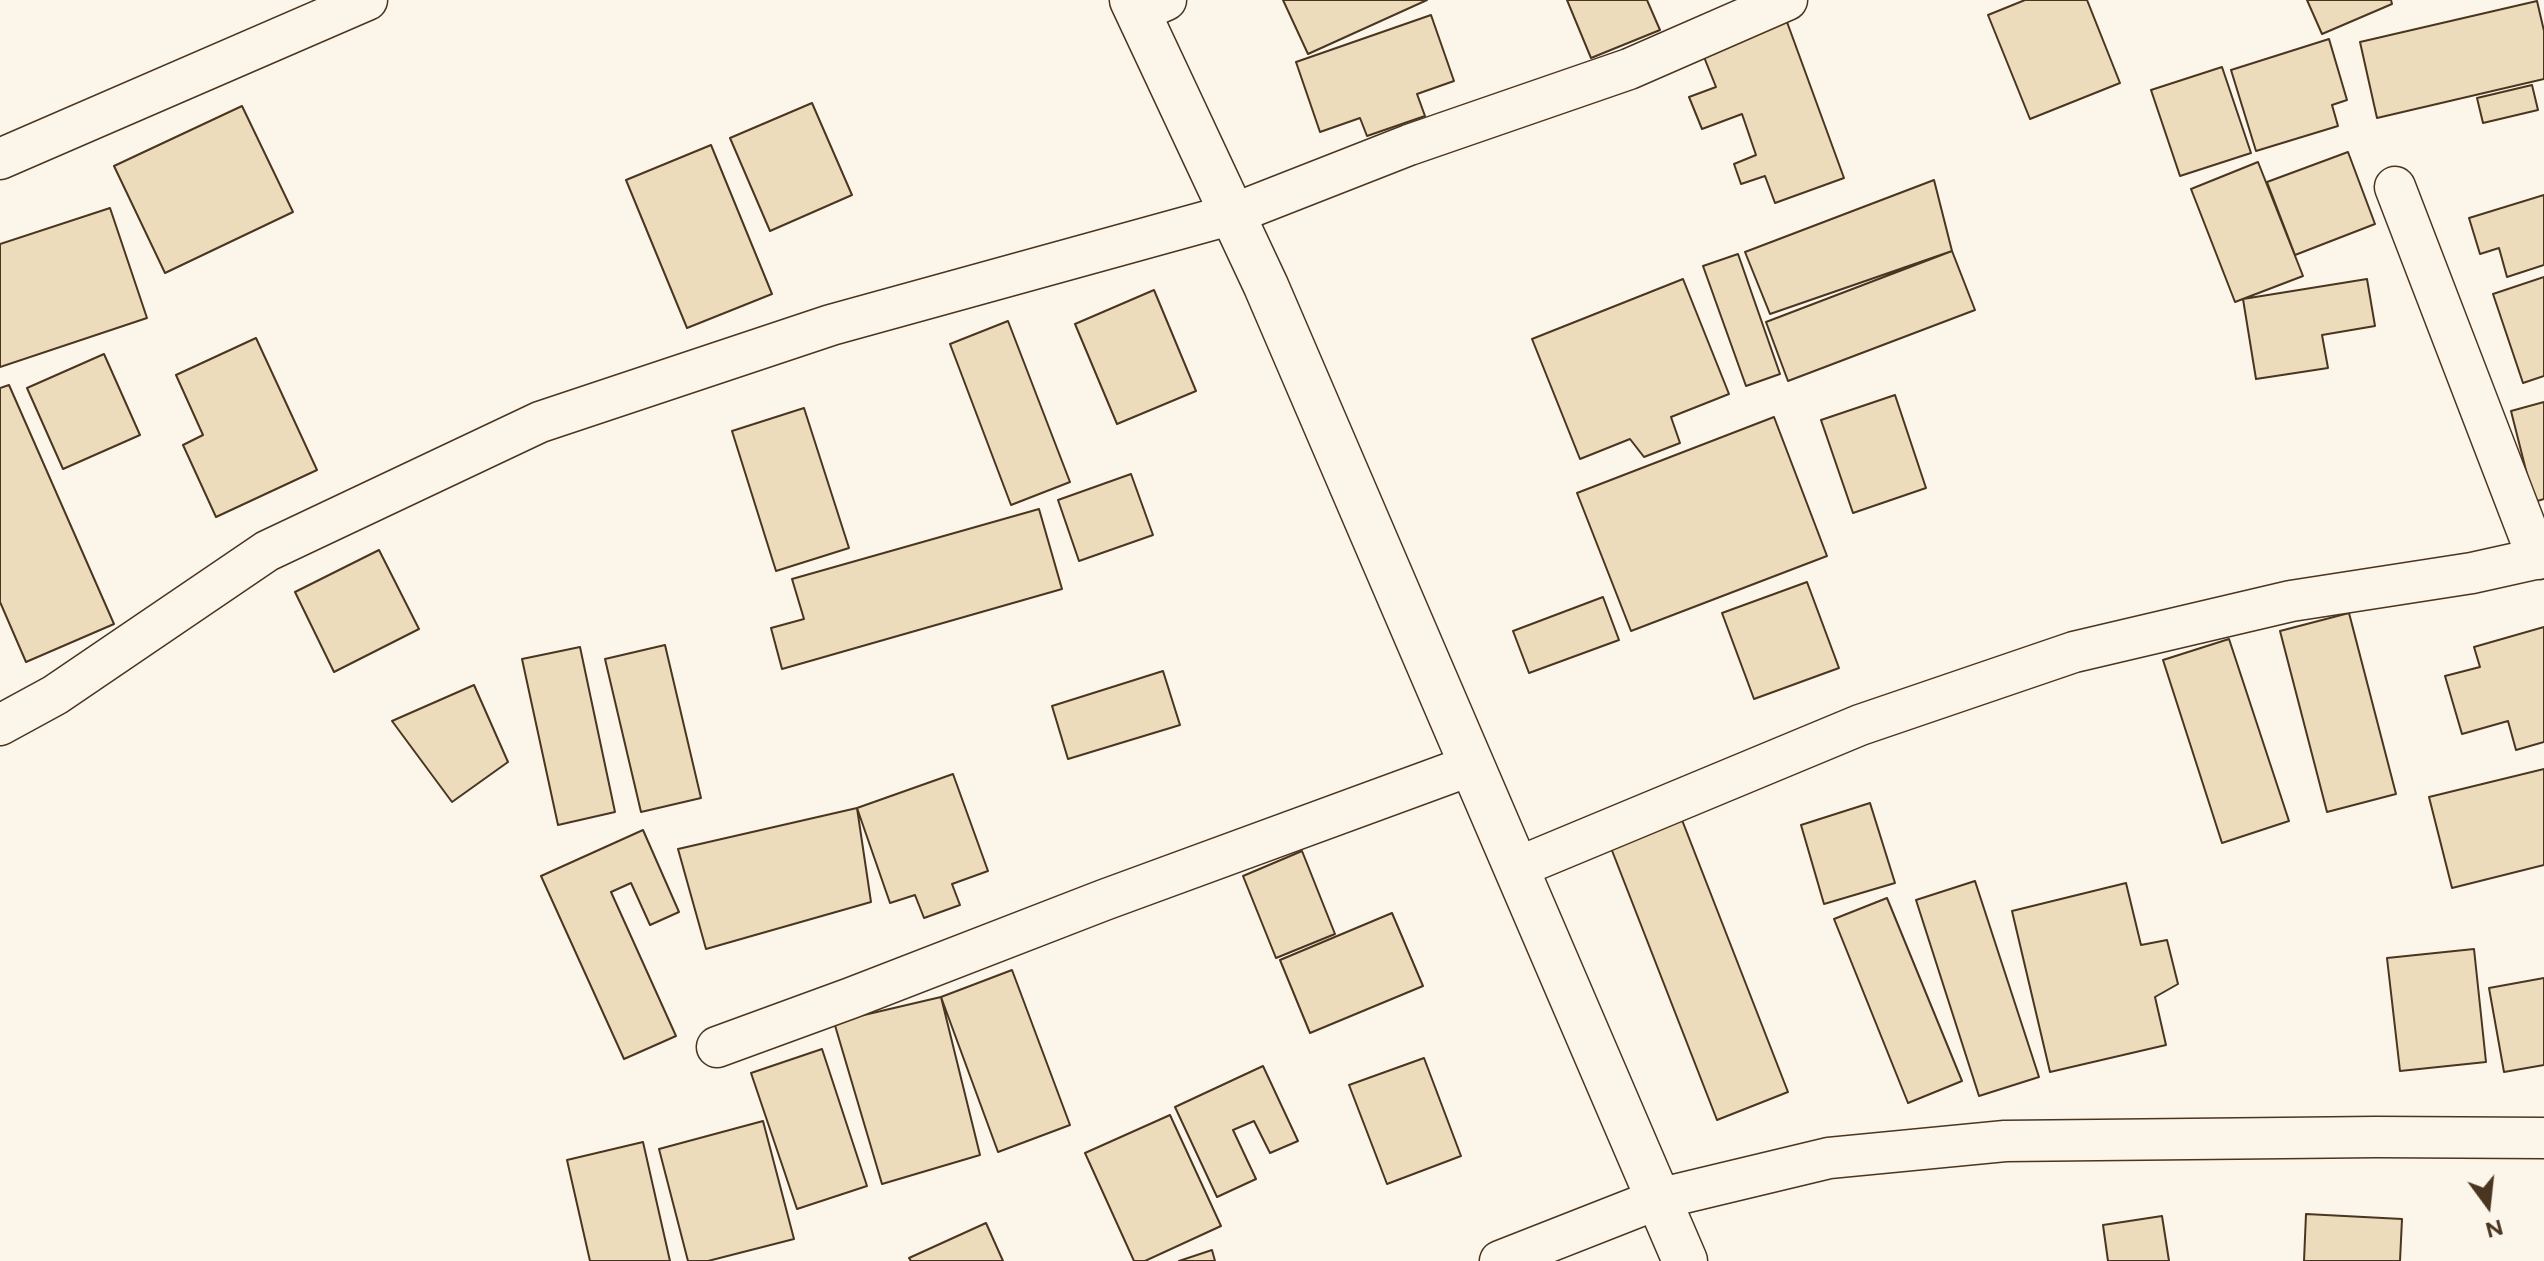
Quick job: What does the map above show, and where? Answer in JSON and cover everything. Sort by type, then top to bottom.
[{"type":"street","points":[[0,159],[367,0]]},
{"type":"street","points":[[0,725],[55,695],[267,551],[540,422],[831,325],[1233,214],[1409,145],[1629,69],[1787,0]]},
{"type":"street","points":[[1146,4],[1233,214],[1685,1261]]},
{"type":"street","points":[[1516,868],[1860,725],[2074,652],[2291,601],[2472,573],[2541,558],[2395,187]]},
{"type":"street","points":[[717,1047],[1472,765]]},
{"type":"street","points":[[1500,1261],[1658,1199],[1829,1158],[2005,1141],[2544,1138]]},
{"type":"building","points":[[1283,0],[1427,0],[1308,54]]},
{"type":"building","points":[[1567,0],[1647,0],[1660,30],[1591,58]]},
{"type":"building","points":[[2025,0],[2087,0],[2120,83],[2030,119],[1988,15]]},
{"type":"building","points":[[2307,0],[2391,0],[2392,4],[2322,34]]},
{"type":"building","points":[[2537,1],[2544,31],[2544,79],[2377,118],[2360,42]]},
{"type":"building","points":[[1431,15],[1454,81],[1417,94],[1425,116],[1367,136],[1360,118],[1320,132],[1296,62]]},
{"type":"building","points":[[1787,22],[1844,178],[1775,203],[1765,176],[1741,184],[1734,164],[1756,155],[1742,114],[1702,129],[1689,97],[1716,87],[1702,52]]},
{"type":"building","points":[[2329,39],[2347,100],[2332,105],[2338,126],[2256,151],[2231,70]]},
{"type":"building","points":[[2222,67],[2251,153],[2180,176],[2151,90]]},
{"type":"building","points":[[2532,85],[2538,110],[2483,123],[2477,98]]},
{"type":"building","points":[[812,103],[852,195],[770,231],[730,138]]},
{"type":"building","points":[[242,106],[293,212],[165,273],[114,166]]},
{"type":"building","points":[[711,145],[772,294],[687,328],[626,180]]},
{"type":"building","points":[[2348,152],[2375,224],[2295,255],[2267,182]]},
{"type":"building","points":[[2258,162],[2303,276],[2235,302],[2191,189]]},
{"type":"building","points":[[1934,180],[1952,251],[1770,314],[1745,252]]},
{"type":"building","points":[[2544,195],[2544,265],[2507,277],[2499,248],[2480,254],[2469,218]]},
{"type":"building","points":[[110,208],[147,318],[0,367],[0,244]]},
{"type":"building","points":[[1952,251],[1975,310],[1788,381],[1766,322]]},
{"type":"building","points":[[1738,254],[1780,374],[1746,386],[1703,266]]},
{"type":"building","points":[[2544,277],[2544,376],[2523,383],[2493,294]]},
{"type":"building","points":[[1683,279],[1729,394],[1671,417],[1680,443],[1644,457],[1630,439],[1580,459],[1532,339]]},
{"type":"building","points":[[2367,279],[2375,326],[2322,335],[2328,368],[2256,379],[2243,299]]},
{"type":"building","points":[[1154,290],[1196,391],[1117,424],[1075,324]]},
{"type":"building","points":[[1008,321],[1070,482],[1011,505],[950,344]]},
{"type":"building","points":[[256,338],[317,470],[216,517],[183,445],[203,435],[176,375]]},
{"type":"building","points":[[104,354],[140,435],[63,469],[27,388]]},
{"type":"building","points":[[9,385],[114,624],[26,662],[0,602],[0,388]]},
{"type":"building","points":[[1895,395],[1926,488],[1853,513],[1821,420]]},
{"type":"building","points":[[2544,402],[2544,499],[2534,502],[2511,411]]},
{"type":"building","points":[[804,408],[849,548],[776,571],[732,431]]},
{"type":"building","points":[[1774,417],[1827,556],[1631,631],[1577,493]]},
{"type":"building","points":[[1131,474],[1153,535],[1079,561],[1058,500]]},
{"type":"building","points":[[1039,509],[1062,589],[782,669],[771,628],[804,619],[792,579]]},
{"type":"building","points":[[379,550],[419,629],[334,672],[295,592]]},
{"type":"building","points":[[1807,582],[1839,668],[1754,699],[1722,613]]},
{"type":"building","points":[[1603,597],[1619,640],[1529,673],[1513,631]]},
{"type":"building","points":[[2349,613],[2396,794],[2327,812],[2280,631]]},
{"type":"building","points":[[2544,627],[2544,742],[2516,750],[2508,721],[2462,734],[2445,676],[2480,667],[2474,647]]},
{"type":"building","points":[[2229,639],[2289,821],[2222,843],[2163,660]]},
{"type":"building","points":[[665,645],[701,798],[641,812],[605,659]]},
{"type":"building","points":[[580,647],[615,812],[558,825],[522,659]]},
{"type":"building","points":[[1163,671],[1180,725],[1068,759],[1052,706]]},
{"type":"building","points":[[474,685],[508,762],[452,802],[392,721]]},
{"type":"building","points":[[2544,769],[2544,865],[2452,888],[2429,797]]},
{"type":"building","points":[[953,774],[988,871],[952,884],[960,905],[924,918],[915,895],[890,903],[857,808]]},
{"type":"building","points":[[1870,803],[1895,883],[1824,904],[1801,825]]},
{"type":"building","points":[[857,808],[871,902],[706,949],[678,849]]},
{"type":"building","points":[[1682,820],[1788,1092],[1717,1120],[1611,848]]},
{"type":"building","points":[[643,830],[679,912],[650,925],[631,883],[611,892],[676,1036],[624,1059],[541,876]]},
{"type":"building","points":[[1302,851],[1335,934],[1276,958],[1243,876]]},
{"type":"building","points":[[1975,881],[2039,1077],[1979,1096],[1916,900]]},
{"type":"building","points":[[2126,883],[2141,945],[2167,940],[2178,984],[2155,997],[2166,1045],[2050,1072],[2012,911]]},
{"type":"building","points":[[1887,898],[1962,1081],[1908,1103],[1834,919]]},
{"type":"building","points":[[1392,913],[1423,986],[1310,1033],[1280,960]]},
{"type":"building","points":[[2474,949],[2486,1062],[2400,1071],[2387,958]]},
{"type":"building","points":[[1012,970],[1070,1125],[998,1152],[941,997]]},
{"type":"building","points":[[2544,978],[2544,1065],[2504,1072],[2489,988]]},
{"type":"building","points":[[941,997],[980,1155],[882,1184],[834,1022]]},
{"type":"building","points":[[822,1049],[867,1186],[797,1209],[751,1073]]},
{"type":"building","points":[[1424,1058],[1461,1156],[1387,1184],[1349,1085]]},
{"type":"building","points":[[1263,1066],[1298,1141],[1270,1153],[1254,1121],[1233,1130],[1256,1179],[1217,1197],[1175,1107]]},
{"type":"building","points":[[1170,1115],[1221,1226],[1145,1261],[1134,1261],[1085,1153]]},
{"type":"building","points":[[763,1121],[794,1239],[708,1261],[688,1261],[659,1149]]},
{"type":"building","points":[[643,1142],[670,1261],[590,1261],[567,1160]]},
{"type":"building","points":[[2306,1214],[2402,1219],[2400,1261],[2304,1261]]},
{"type":"building","points":[[2162,1216],[2169,1261],[2108,1261],[2103,1225]]},
{"type":"building","points":[[986,1223],[1003,1261],[911,1261],[909,1258]]},
{"type":"building","points":[[1212,1250],[1215,1261],[1179,1261]]}]
